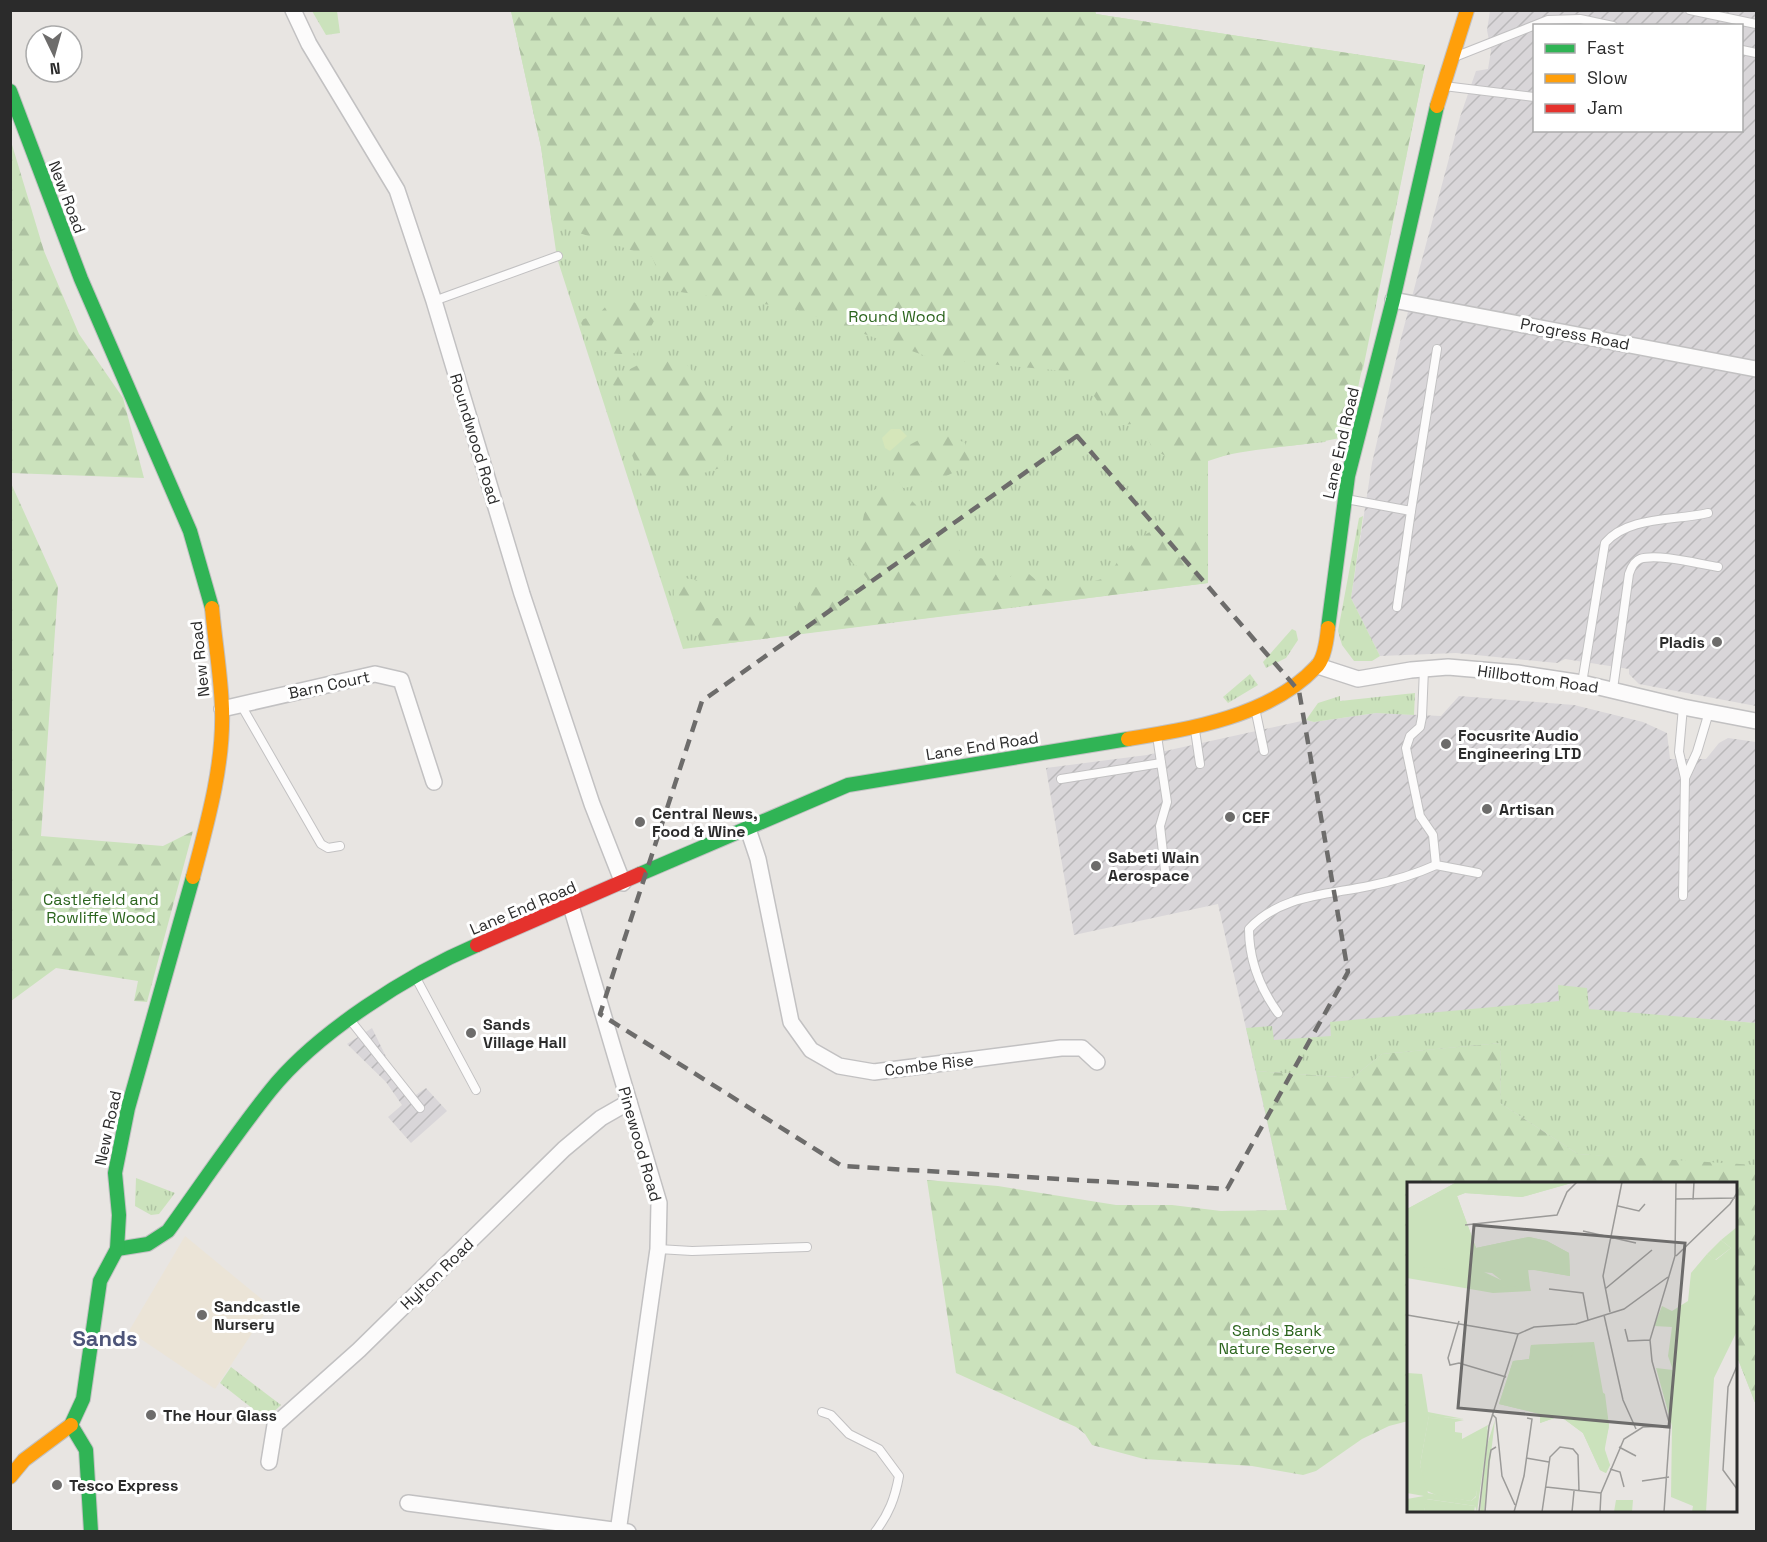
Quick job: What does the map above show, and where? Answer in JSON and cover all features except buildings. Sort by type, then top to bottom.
[{"type":"main road","name":"Lane End Road","points":[[117,1249],[148,1244],[168,1231],[271,1089],[320,1042],[414,975],[462,951],[848,785],[1195,728],[1255,708],[1318,666],[1327,635],[1344,499],[1442,86],[1467,10]]},
{"type":"main road","name":"New Road","points":[[10,91],[81,279],[190,531],[212,608],[222,709],[221,744],[203,840],[128,1108],[115,1173],[119,1215],[117,1249]]},
{"type":"main road","points":[[10,1477],[24,1460],[72,1425],[83,1399],[100,1281],[117,1249]]},
{"type":"main road","points":[[72,1425],[86,1450],[91,1532]]},
{"type":"street","name":"Roundwood Road","points":[[293,10],[309,44],[397,190],[434,301],[522,594],[592,804],[623,883]]},
{"type":"street","name":"Progress Road","points":[[1393,300],[1756,369]]},
{"type":"street","name":"Hillbottom Road","points":[[1318,666],[1358,679],[1424,669],[1448,668],[1505,672],[1582,682],[1683,707],[1756,721]]},
{"type":"street","name":"Barn Court","points":[[222,709],[375,674],[401,680],[434,782]]},
{"type":"street","name":"Combe Rise","points":[[748,829],[758,859],[791,1022],[811,1050],[838,1066],[874,1072],[1061,1048],[1082,1048],[1097,1062]]},
{"type":"street","name":"Pinewood Road","points":[[571,906],[659,1203],[658,1249],[622,1531]]},
{"type":"street","name":"Hylton Road","points":[[269,1462],[275,1425],[359,1350],[564,1149],[601,1118],[629,1102]]},
{"type":"street","points":[[408,1503],[622,1531]]},
{"type":"lane","points":[[1690,10],[1756,24]]},
{"type":"lane","points":[[1538,24],[1548,20],[1580,19],[1604,24]]},
{"type":"lane","points":[[1450,59],[1533,26]]},
{"type":"lane","points":[[1442,86],[1533,97]]},
{"type":"lane","points":[[434,301],[558,256]]},
{"type":"lane","points":[[1397,607],[1437,349]]},
{"type":"lane","points":[[1344,499],[1411,511]]},
{"type":"lane","points":[[1582,682],[1605,543],[1615,531],[1631,525],[1708,513]]},
{"type":"lane","points":[[1612,689],[1629,574],[1634,563],[1640,559],[1652,558],[1718,567]]},
{"type":"lane","points":[[1424,669],[1420,727],[1410,736],[1406,748],[1420,816],[1433,835],[1436,865]]},
{"type":"lane","points":[[241,705],[321,844],[328,848],[340,846]]},
{"type":"lane","points":[[1683,707],[1679,752],[1685,778],[1683,896]]},
{"type":"lane","points":[[1255,708],[1264,751]]},
{"type":"lane","points":[[1685,778],[1697,752],[1709,712]]},
{"type":"lane","points":[[1195,728],[1200,764]]},
{"type":"lane","points":[[1156,734],[1167,802],[1160,826],[1165,870]]},
{"type":"lane","points":[[1061,779],[1161,762]]},
{"type":"lane","points":[[1278,1012],[1265,995],[1249,948],[1249,929],[1262,914],[1312,896],[1406,878],[1436,865],[1478,873]]},
{"type":"lane","points":[[414,975],[476,1090]]},
{"type":"lane","points":[[350,1019],[420,1108]]},
{"type":"lane","points":[[658,1249],[692,1251],[807,1247]]},
{"type":"lane","points":[[822,1412],[831,1415],[849,1434],[879,1449],[899,1476],[896,1497],[875,1532]]},
{"type":"highlighted area","points":[[1077,436],[1299,691],[1348,972],[1227,1189],[842,1166],[600,1014],[702,701]]},
{"type":"shaded area","points":[[1490,11],[1756,11],[1756,706],[1639,684],[1629,674],[1629,669],[1565,659],[1557,663],[1456,653],[1380,656],[1351,598],[1372,463],[1401,338],[1460,117],[1476,71],[1488,69],[1491,51],[1487,30]]},
{"type":"shaded area","points":[[1459,696],[1574,705],[1643,722],[1667,733],[1670,759],[1706,759],[1719,743],[1728,738],[1756,742],[1756,1023],[1680,1017],[1671,1167],[1644,1182],[1407,1182],[1407,1184],[1287,1210],[1218,904],[1074,935],[1046,768],[1147,755],[1306,720],[1314,722],[1376,713],[1441,716]]},
{"type":"shaded area","points":[[372,1028],[394,1073],[413,1097],[426,1088],[447,1111],[411,1143],[388,1117],[402,1105],[386,1082],[347,1044]]},
{"type":"shaded area","name":"Sandcastle Nursery","points":[[185,1236],[270,1306],[215,1389],[129,1331]]},
{"type":"green space","points":[[312,11],[337,11],[340,33],[326,35]]},
{"type":"green space","name":"Round Wood","points":[[511,11],[1095,11],[1096,14],[1425,65],[1363,369],[1325,442],[1239,451],[1208,461],[1208,583],[683,649],[557,258],[541,147]]},
{"type":"green space","name":"Round Wood","points":[[511,11],[1095,11],[1096,14],[1425,65],[1348,436],[1225,455],[1208,460],[1208,494],[1177,463],[1152,448],[1141,423],[1114,426],[1092,393],[1085,373],[934,359],[792,308],[666,290],[652,257],[552,224],[541,147]]},
{"type":"green space","points":[[10,138],[44,251],[79,334],[123,398],[144,478],[11,473]]},
{"type":"green space","points":[[630,300],[645,308],[654,321],[637,353],[608,353],[595,346],[589,340],[580,320],[598,315],[607,305]]},
{"type":"green space","points":[[663,360],[686,365],[699,380],[714,390],[720,399],[726,413],[731,437],[729,451],[720,468],[673,478],[642,475],[636,465],[630,447],[624,409],[612,378],[640,364]]},
{"type":"green space","points":[[891,429],[900,429],[907,436],[890,451],[885,448],[882,438]]},
{"type":"green space","points":[[946,434],[965,443],[970,460],[956,471],[939,479],[903,488],[885,458],[928,435]]},
{"type":"green space","name":"Castlefield and Rowliffe Wood","points":[[10,481],[58,587],[41,836],[163,846],[193,831],[147,1002],[134,1001],[138,981],[56,968],[11,1001]]},
{"type":"green space","points":[[882,486],[908,497],[916,505],[923,522],[958,547],[962,556],[987,559],[1002,585],[1014,573],[1029,574],[1051,593],[1109,577],[1120,558],[1134,543],[1151,531],[1171,522],[1208,534],[1208,583],[790,635],[796,623],[798,600],[811,587],[835,587],[851,591],[869,581],[857,566],[843,557],[861,530],[868,493]]},
{"type":"green space","points":[[1363,516],[1351,598],[1380,656],[1372,661],[1354,661],[1342,645],[1338,631],[1359,518]]},
{"type":"green space","points":[[684,578],[697,580],[703,596],[706,618],[719,618],[738,613],[763,614],[777,637],[697,647],[699,640],[694,616],[688,616],[679,611],[674,598],[674,586]]},
{"type":"green space","points":[[1292,629],[1296,631],[1298,640],[1286,658],[1266,668],[1263,662]]},
{"type":"green space","points":[[1250,674],[1258,685],[1228,703],[1223,697]]},
{"type":"green space","points":[[1415,693],[1414,715],[1376,713],[1314,722],[1306,720],[1318,703],[1340,696],[1340,701]]},
{"type":"green space","points":[[1558,985],[1587,988],[1589,1009],[1756,1023],[1756,1405],[1737,1357],[1737,1182],[1730,1182],[1671,1161],[1578,1154],[1500,1103],[1501,1043],[1382,1054],[1352,1078],[1256,1071],[1246,1028],[1272,1026],[1274,1040],[1331,1036],[1330,1022],[1559,1001]]},
{"type":"green space","name":"Sands Bank Nature Reserve","points":[[1501,1043],[1500,1103],[1578,1154],[1756,1165],[1756,1405],[1737,1357],[1737,1182],[1407,1182],[1407,1421],[1389,1426],[1362,1439],[1316,1471],[1303,1475],[1252,1466],[1144,1459],[1092,1445],[1085,1434],[1076,1427],[956,1373],[927,1180],[998,1186],[1116,1205],[1172,1205],[1221,1211],[1287,1210],[1256,1071],[1352,1078],[1382,1054]]},
{"type":"green space","points":[[136,1178],[175,1193],[159,1214],[151,1215],[135,1206]]},
{"type":"green space","points":[[231,1367],[281,1405],[266,1419],[220,1383]]},
{"type":"traffic: fast","points":[[10,91],[81,279],[190,531],[212,608]]},
{"type":"traffic: fast","points":[[1328,628],[1348,476],[1393,300],[1437,106]]},
{"type":"traffic: fast","points":[[640,874],[848,785],[1128,739]]},
{"type":"traffic: fast","points":[[91,1532],[86,1450],[71,1425],[83,1399],[100,1281],[117,1249],[119,1215],[115,1173],[128,1108],[193,877]]},
{"type":"traffic: fast","points":[[117,1249],[148,1244],[168,1231],[270,1091],[312,1048],[365,1007],[422,972],[477,945]]},
{"type":"traffic: slow","points":[[1437,106],[1467,10]]},
{"type":"traffic: slow","points":[[193,877],[213,794],[222,730],[212,608]]},
{"type":"traffic: slow","points":[[1128,739],[1203,725],[1253,709],[1276,698],[1297,684],[1319,664],[1325,649],[1328,628]]},
{"type":"traffic: slow","points":[[10,1477],[24,1460],[71,1425]]},
{"type":"traffic: jam","points":[[477,945],[640,874]]},
{"type":"place","name":"Pladis","points":[[1717,642]]},
{"type":"place","name":"Focusrite Audio Engineering LTD","points":[[1446,744]]},
{"type":"place","name":"Artisan","points":[[1487,809]]},
{"type":"place","name":"CEF","points":[[1230,817]]},
{"type":"place","name":"Central News, Food & Wine","points":[[640,822]]},
{"type":"place","name":"Sabeti Wain Aerospace","points":[[1096,866]]},
{"type":"place","name":"Sands Village Hall","points":[[471,1033]]},
{"type":"place","name":"Sandcastle Nursery","points":[[202,1315]]},
{"type":"place","name":"The Hour Glass","points":[[151,1415]]},
{"type":"place","name":"Tesco Express","points":[[57,1485]]},
{"type":"district","name":"Sands","points":[[105,1338]]}]
